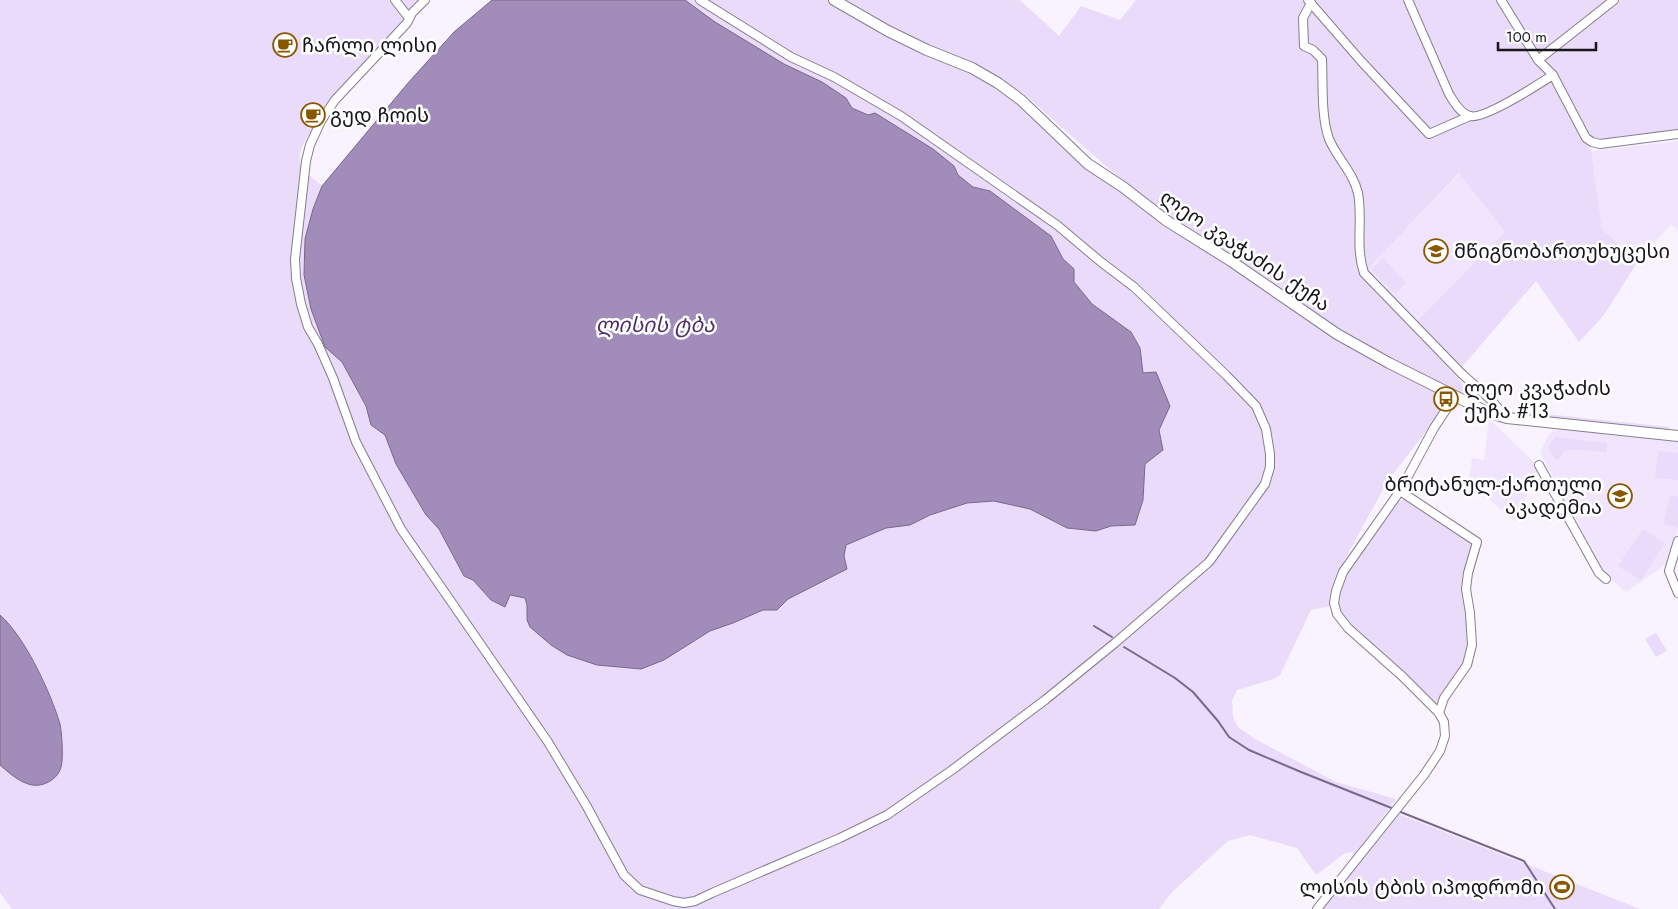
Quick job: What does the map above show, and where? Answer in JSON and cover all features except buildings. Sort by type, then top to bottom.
[{"type":"main road","name":"ლეო კვაჭაძის ქუჩა","points":[[834,0],[888,31],[927,50],[972,68],[998,83],[1021,100],[1088,164],[1123,187],[1167,221],[1337,334],[1389,363],[1487,412],[1507,418],[1678,436]]},
{"type":"street","points":[[395,0],[409,18]]},
{"type":"street","points":[[425,0],[409,18],[407,23],[335,100],[325,113],[313,138],[306,161],[295,259],[296,278],[301,304],[308,327],[318,344],[336,386],[356,442],[406,538],[548,742],[624,875],[640,890],[661,898],[684,903],[702,898],[840,838],[887,815],[952,770],[1059,689],[1209,562],[1258,496],[1265,484],[1270,467],[1266,429],[1256,406],[1134,287],[1058,225],[901,116],[834,77],[791,57],[700,0]]},
{"type":"street","points":[[1408,0],[1450,94],[1457,106],[1470,116]]},
{"type":"street","points":[[1501,0],[1538,60],[1553,76],[1586,138],[1600,144],[1678,134]]},
{"type":"street","points":[[1538,60],[1614,0]]},
{"type":"street","points":[[1507,418],[1364,272],[1360,243],[1358,193],[1351,173],[1332,145],[1325,126],[1322,59],[1313,50],[1304,46],[1303,18],[1310,2],[1361,61],[1429,134],[1470,116],[1479,116],[1553,76]]},
{"type":"street","points":[[1317,909],[1383,829],[1393,813],[1424,775],[1440,751],[1445,736],[1444,722],[1439,713],[1402,676],[1348,628],[1337,614],[1334,602],[1343,572],[1400,491],[1434,428],[1455,396]]},
{"type":"street","points":[[1540,465],[1599,573],[1606,579]]},
{"type":"street","points":[[1400,491],[1477,542],[1466,589],[1472,645],[1467,665],[1444,698],[1439,713]]},
{"type":"street","points":[[1678,541],[1669,572],[1678,593]]},
{"type":"shaded area","points":[[0,0],[429,0],[312,131],[301,150],[301,164],[304,170],[322,186],[313,209],[304,275],[311,309],[325,347],[342,362],[366,406],[371,425],[385,435],[396,464],[426,515],[439,529],[464,576],[473,580],[491,600],[505,607],[510,595],[525,598],[527,620],[664,660],[710,631],[763,609],[778,610],[788,599],[847,569],[844,556],[845,545],[886,528],[910,525],[930,515],[967,503],[994,501],[1030,509],[1047,517],[1096,531],[1111,526],[1135,525],[1143,500],[1145,464],[1163,450],[1159,430],[1170,406],[1143,373],[1140,348],[1131,332],[1092,304],[1074,282],[1074,269],[1063,259],[1051,236],[990,191],[973,187],[958,175],[954,166],[932,149],[875,113],[868,115],[851,108],[846,98],[822,82],[784,64],[715,22],[685,0],[828,0],[863,22],[997,85],[1119,191],[1165,227],[1226,263],[1334,338],[1399,374],[1445,396],[1444,408],[1387,482],[1338,572],[1332,589],[1331,606],[1311,610],[1280,675],[1274,679],[1237,690],[1232,701],[1233,717],[1238,727],[1255,739],[1336,782],[1396,799],[1351,862],[1353,852],[1345,853],[1316,875],[1297,848],[1250,835],[1228,841],[1172,892],[1159,909],[12,909],[0,893],[0,765],[12,775],[60,770],[62,743],[58,714],[45,684],[28,652],[9,625],[0,616]]},
{"type":"shaded area","points":[[843,0],[1020,0],[1059,36],[1081,6],[1120,20],[1136,0],[1678,0],[1678,130],[1599,142],[1581,137],[1591,150],[1602,229],[1638,261],[1604,315],[1579,342],[1536,281],[1455,375],[1478,403],[1394,362],[1347,334],[1248,265],[1159,210],[1023,93],[988,73],[884,24]],"holes":[[[1459,173],[1505,232],[1418,320],[1368,269]]]},
{"type":"shaded area","points":[[1678,141],[1678,231],[1671,224],[1638,261],[1602,229],[1591,151]]},
{"type":"shaded area","name":"მწიგნობართუხუცესი","points":[[1460,173],[1505,232],[1418,320],[1368,269]]},
{"type":"shaded area","points":[[1383,258],[1406,283],[1395,294],[1371,269]]},
{"type":"shaded area","points":[[1546,414],[1669,427],[1671,432],[1546,418]]},
{"type":"shaded area","points":[[1489,419],[1539,467],[1516,522],[1484,495],[1484,488],[1469,480],[1472,458],[1484,460]]},
{"type":"shaded area","name":"ბრიტანულ-ქართული აკადემია","points":[[1558,429],[1678,442],[1678,530],[1668,563],[1626,592],[1605,574],[1540,453],[1549,434]]},
{"type":"shaded area","points":[[1555,437],[1607,443],[1607,453],[1565,450],[1558,460],[1555,459],[1548,448]]},
{"type":"shaded area","points":[[1658,451],[1678,453],[1678,480],[1655,478]]},
{"type":"shaded area","points":[[1670,495],[1678,497],[1678,528],[1663,524]]},
{"type":"shaded area","points":[[1407,499],[1474,542],[1469,556],[1462,592],[1467,613],[1469,647],[1464,665],[1456,673],[1438,705],[1345,618],[1338,603],[1339,590],[1351,565],[1393,506],[1397,502]]},
{"type":"shaded area","points":[[1643,529],[1665,543],[1641,580],[1618,566]]},
{"type":"shaded area","points":[[1656,633],[1667,651],[1656,657],[1645,639]]},
{"type":"shaded area","points":[[1396,813],[1640,909],[1319,909]]},
{"type":"water","name":"ლისის ტბა","points":[[492,0],[685,0],[715,22],[784,64],[822,82],[846,98],[852,108],[868,115],[875,113],[933,149],[954,166],[958,175],[973,187],[990,191],[1051,236],[1063,259],[1074,269],[1074,282],[1092,304],[1131,332],[1140,348],[1143,373],[1156,372],[1170,406],[1159,430],[1163,450],[1145,464],[1143,500],[1135,525],[1111,526],[1096,531],[1067,528],[1030,509],[994,501],[967,503],[930,515],[910,525],[886,528],[846,545],[844,556],[847,569],[788,599],[777,610],[763,610],[710,631],[664,660],[641,669],[597,665],[567,655],[551,645],[530,627],[527,620],[525,598],[510,595],[505,607],[491,600],[473,580],[464,576],[439,529],[426,515],[396,464],[385,435],[371,425],[366,406],[342,362],[325,347],[311,309],[304,275],[305,239],[313,209],[322,186],[408,83],[454,32]]},
{"type":"water","points":[[0,615],[28,651],[44,682],[60,724],[61,766],[55,777],[49,782],[40,785],[23,782],[0,765]]},
{"type":"waterway","points":[[1094,626],[1112,637]]},
{"type":"waterway","points":[[1124,647],[1175,678],[1193,692],[1229,737],[1249,750],[1394,809]]},
{"type":"waterway","points":[[1398,811],[1524,861],[1555,909]]},
{"type":"place","name":"ჩარლი ლისი","points":[[285,45]]},
{"type":"place","name":"გუდ ჩოის","points":[[313,115]]},
{"type":"place","name":"მწიგნობართუხუცესი","points":[[1436,251]]},
{"type":"place","name":"ლეო კვაჭაძის ქუჩა #13","points":[[1446,399]]},
{"type":"place","name":"ბრიტანულ-ქართული აკადემია","points":[[1620,496]]},
{"type":"place","name":"ლისის ტბის იპოდრომი","points":[[1562,887]]}]
